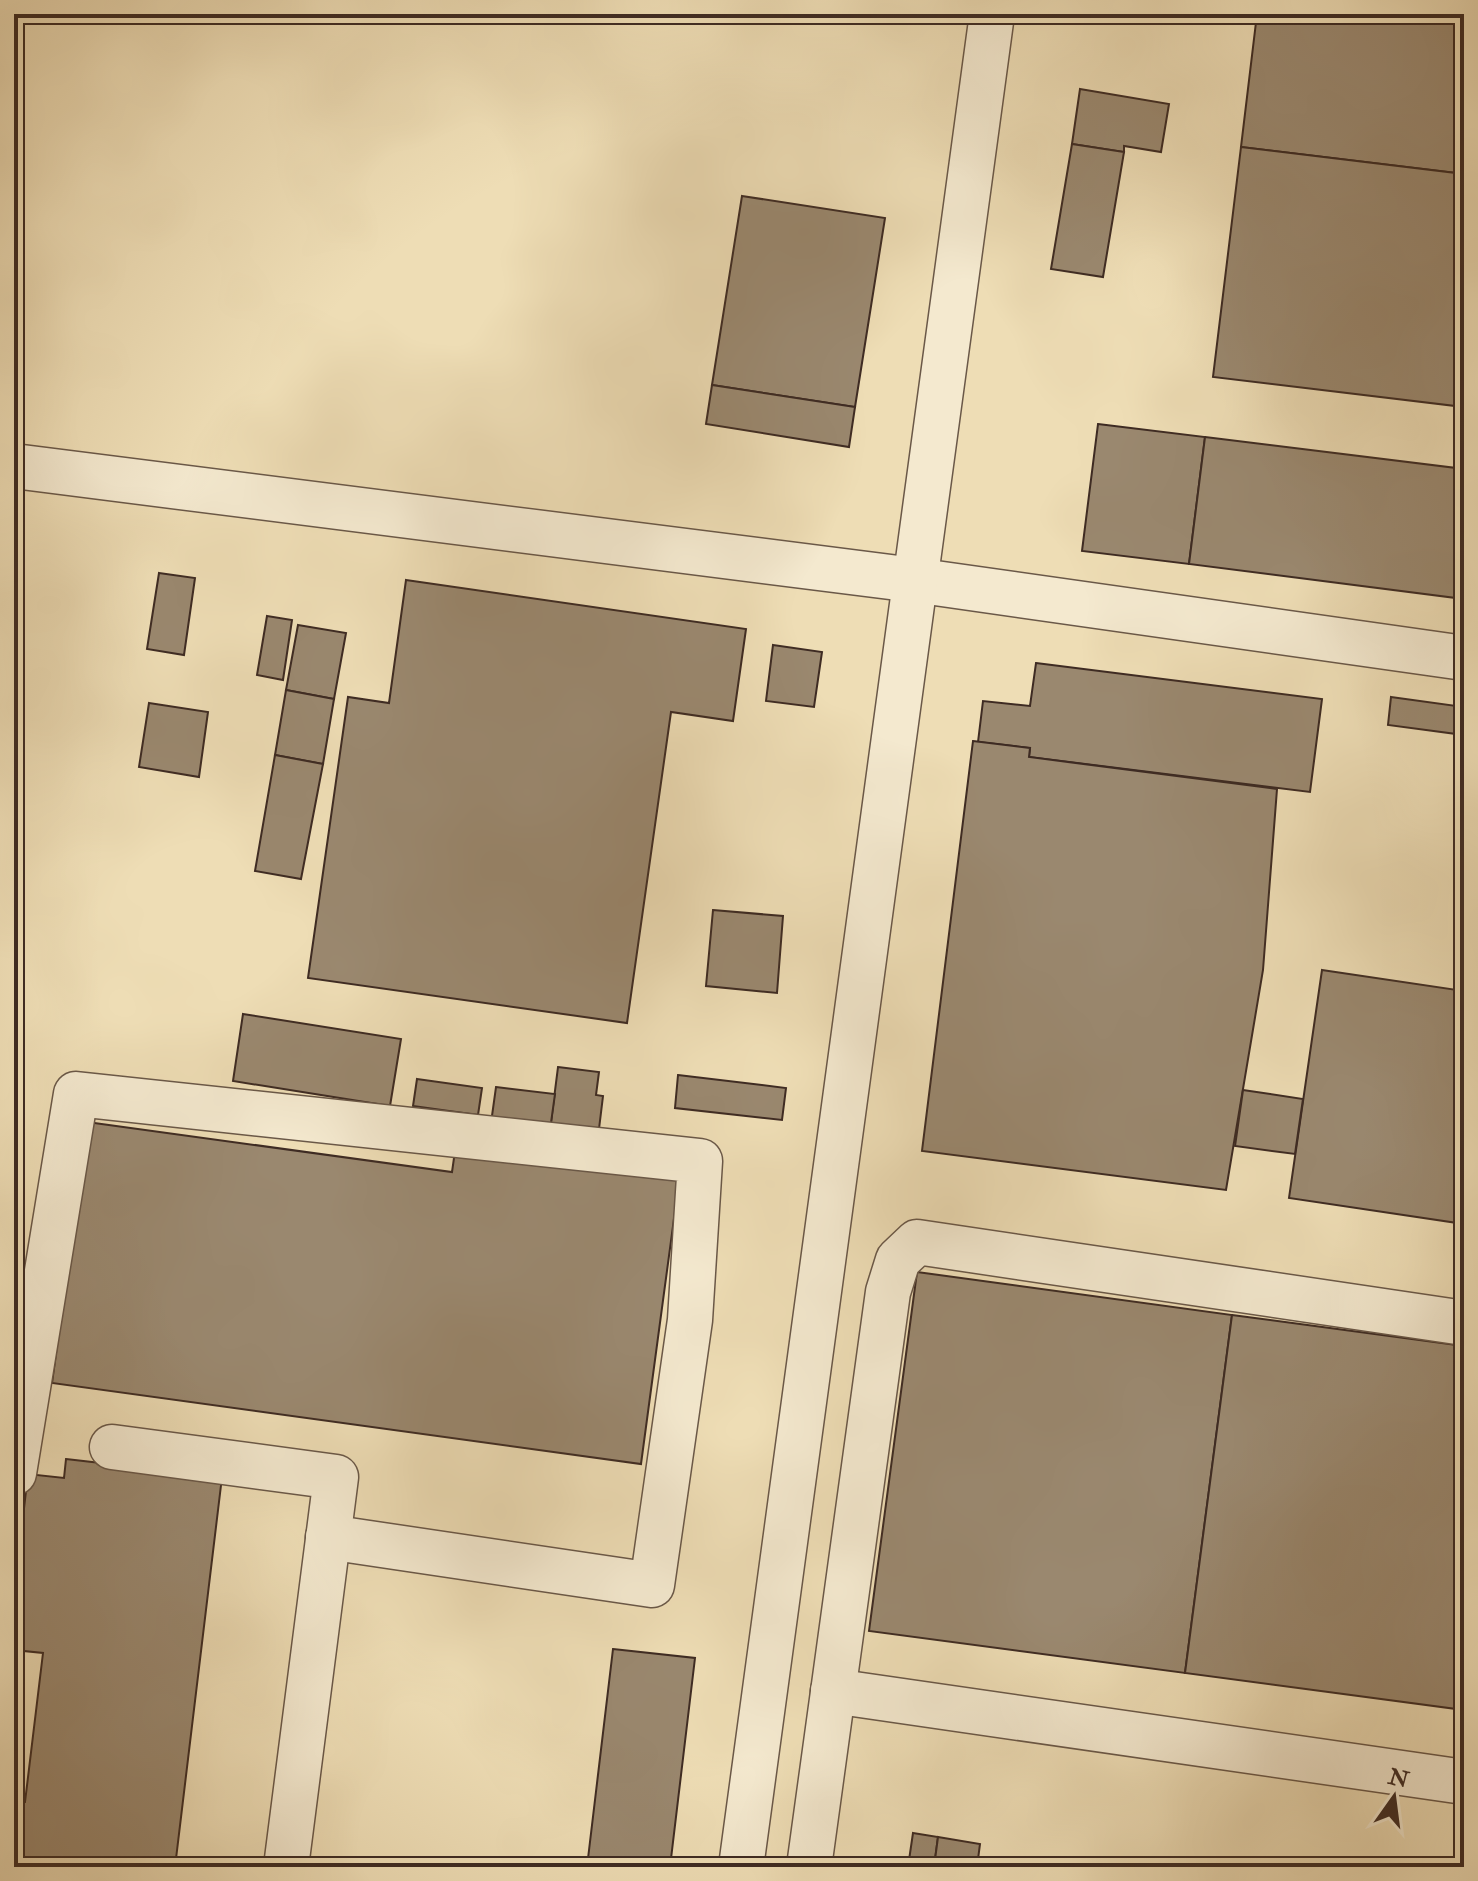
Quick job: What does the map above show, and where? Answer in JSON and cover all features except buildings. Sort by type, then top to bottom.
[{"type":"street","points":[[741,1867],[992,14]]},
{"type":"street","points":[[14,466],[914,580],[1464,658]]},
{"type":"street","points":[[14,1473],[76,1094],[700,1161],[690,1320],[652,1585],[328,1537]]},
{"type":"street","points":[[809,1867],[888,1292],[898,1260],[917,1242],[1464,1323]]},
{"type":"street","points":[[112,1447],[336,1477],[286,1867]]},
{"type":"street","points":[[833,1691],[1464,1782]]}]
